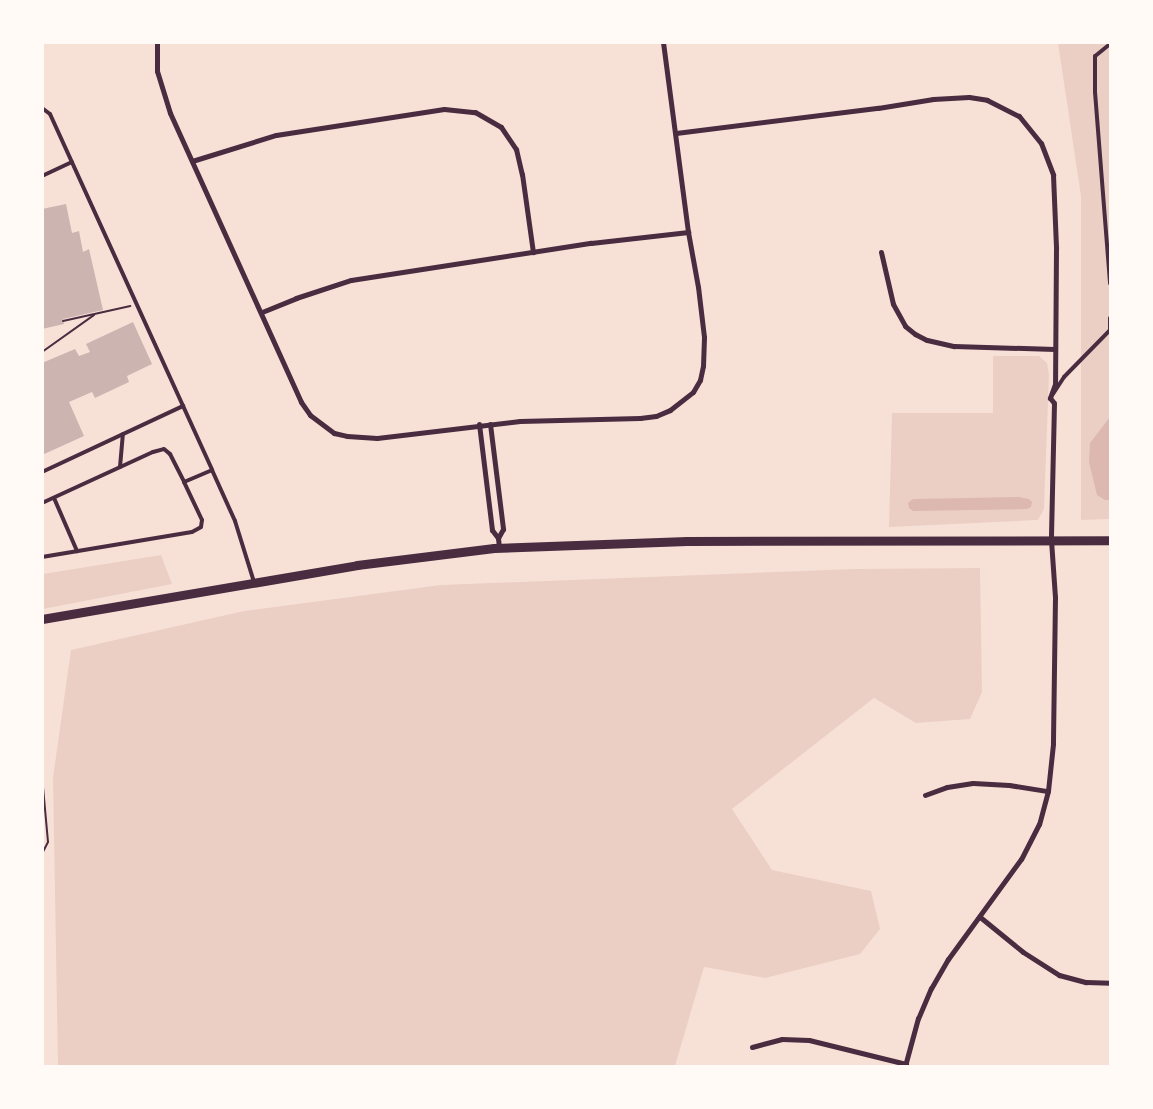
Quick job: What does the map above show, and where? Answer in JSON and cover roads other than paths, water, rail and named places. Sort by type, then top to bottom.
[{"type":"street","points":[[158,42],[156,56],[160,84],[192,161],[302,402],[310,415],[334,432],[347,436],[376,438],[479,424],[656,416],[682,402],[693,392],[703,366],[704,337],[663,42]]},
{"type":"street","points":[[676,133],[951,97],[987,100],[1019,116],[1041,143],[1053,175],[1056,220],[1055,384],[1050,398],[1054,403],[1051,540],[1054,583],[1053,728],[1048,791],[1039,824],[1029,846],[980,917],[948,959],[931,988],[918,1018],[906,1065],[810,1040],[782,1039],[752,1047]]},
{"type":"street","points":[[192,161],[283,133],[444,109],[475,112],[501,127],[516,149],[523,180],[533,252]]},
{"type":"street","points":[[262,312],[296,298],[352,280],[598,242],[688,232]]},
{"type":"street","points":[[881,252],[893,304],[905,326],[915,334],[927,340],[954,346],[1055,349]]},
{"type":"street","points":[[479,424],[492,530],[498,538],[499,548]]},
{"type":"street","points":[[490,424],[503,529],[498,538]]},
{"type":"street","points":[[42,619],[392,560],[499,548],[687,541],[1110,540]]},
{"type":"street","points":[[925,795],[947,787],[973,783],[1003,784],[1048,791]]},
{"type":"street","points":[[980,917],[1023,952],[1059,974],[1079,981],[1110,983]]},
{"type":"lane","points":[[1110,44],[1095,56],[1095,74],[1110,282]]},
{"type":"lane","points":[[42,108],[50,114],[235,521],[254,582]]},
{"type":"lane","points":[[42,176],[72,162]]},
{"type":"lane","points":[[1050,398],[1064,377],[1110,330],[1110,318]]},
{"type":"lane","points":[[42,472],[183,406]]},
{"type":"lane","points":[[120,467],[123,434]]},
{"type":"lane","points":[[42,503],[153,452],[164,450],[170,454],[202,520],[201,527],[192,532],[42,557]]},
{"type":"lane","points":[[184,482],[212,470]]},
{"type":"lane","points":[[54,498],[77,551]]}]
